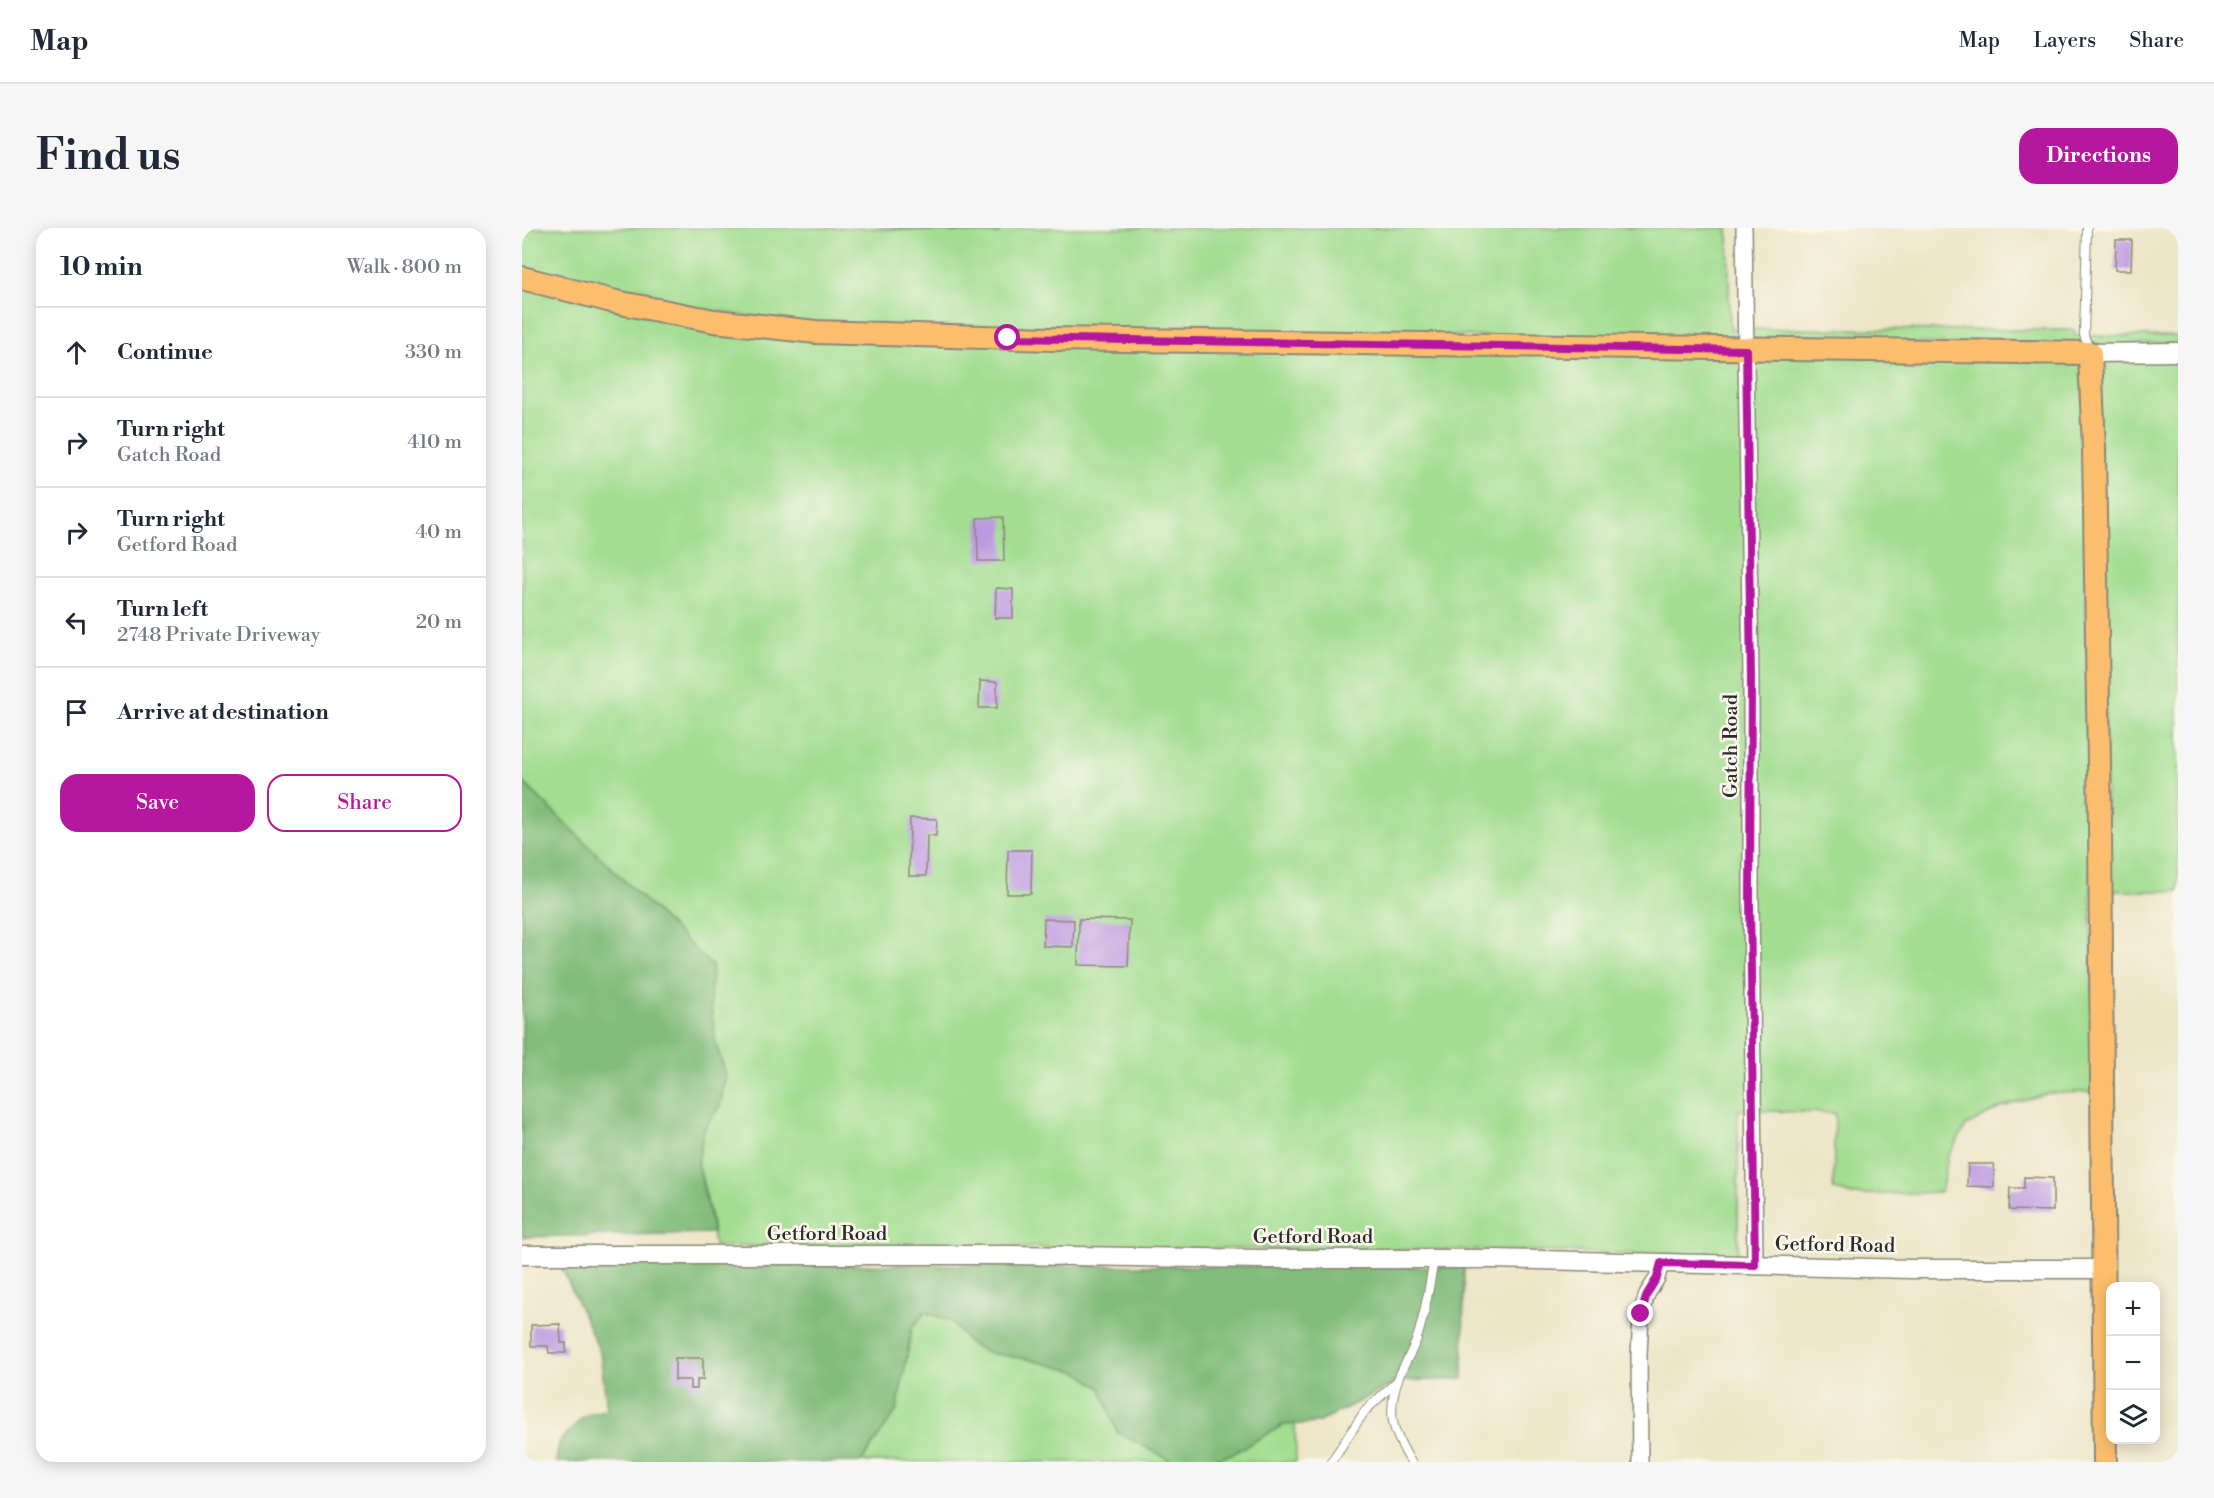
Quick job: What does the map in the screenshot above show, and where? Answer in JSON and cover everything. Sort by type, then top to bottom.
[{"type":"main road","points":[[522,278],[616,302],[714,321],[816,332],[1051,339],[2090,353],[2095,509],[2105,1462]]},
{"type":"street","name":"Gatch Road","points":[[1744,228],[1751,678],[1750,899],[1755,1265]]},
{"type":"street","points":[[2090,353],[2178,352]]},
{"type":"street","name":"Getford Road","points":[[522,1255],[1434,1258],[1912,1269],[2103,1269]]},
{"type":"street","points":[[1640,1462],[1641,1314],[1661,1263]]},
{"type":"lane","points":[[2087,229],[2084,335],[2090,353]]},
{"type":"lane","points":[[1411,1462],[1391,1422],[1398,1380],[1416,1341],[1434,1258]]},
{"type":"lane","points":[[1331,1462],[1365,1411],[1398,1380]]},
{"type":"green space","points":[[522,228],[871,228],[998,234],[999,228],[1728,228],[1730,329],[2074,330],[2076,336],[2178,336],[2178,343],[2078,345],[1746,341],[817,324],[715,312],[617,294],[522,269]]},
{"type":"green space","points":[[871,228],[999,228],[999,234]]},
{"type":"green space","points":[[522,287],[713,329],[2082,362],[2094,1092],[2049,1093],[2002,1107],[1966,1126],[1948,1156],[1941,1192],[1852,1195],[1833,1189],[1835,1113],[1738,1110],[1738,1256],[1491,1250],[714,1246],[711,1217],[698,1163],[704,1128],[720,1106],[726,1074],[716,1045],[710,1001],[712,966],[522,781]]},
{"type":"green space","points":[[2178,361],[2178,891],[2108,891],[2098,362]]},
{"type":"green space","points":[[522,781],[712,966],[710,1001],[716,1045],[726,1074],[720,1106],[704,1128],[698,1163],[713,1233],[522,1237]]},
{"type":"green space","points":[[560,1264],[1464,1267],[1463,1379],[1399,1381],[1317,1423],[1283,1425],[1232,1454],[1198,1462],[1174,1462],[1117,1432],[1101,1388],[1078,1372],[1027,1359],[989,1353],[970,1344],[951,1321],[925,1312],[912,1328],[897,1410],[861,1462],[556,1462],[559,1442],[584,1416],[607,1409],[600,1352]]},
{"type":"green space","points":[[925,1312],[951,1321],[970,1344],[989,1353],[1027,1359],[1078,1372],[1101,1388],[1117,1432],[1174,1462],[861,1462],[897,1410],[912,1328]]},
{"type":"green space","points":[[1295,1424],[1296,1462],[1198,1462],[1232,1454],[1283,1425]]},
{"type":"building","points":[[2116,240],[2132,240],[2131,270],[2115,270]]},
{"type":"building","points":[[1003,517],[1004,561],[978,561],[977,518]]},
{"type":"building","points":[[996,588],[1013,589],[1013,618],[995,618]]},
{"type":"building","points":[[980,681],[997,682],[997,708],[979,708]]},
{"type":"building","points":[[910,818],[937,819],[936,836],[927,835],[926,876],[909,876]]},
{"type":"building","points":[[1008,850],[1032,850],[1031,894],[1007,894]]},
{"type":"building","points":[[1044,919],[1074,920],[1073,947],[1043,946]]},
{"type":"building","points":[[1079,919],[1130,920],[1128,966],[1078,965]]},
{"type":"building","points":[[1968,1164],[1994,1164],[1994,1187],[1967,1186]]},
{"type":"building","points":[[2024,1177],[2053,1178],[2053,1211],[2009,1210],[2010,1188],[2024,1188]]},
{"type":"building","points":[[560,1324],[561,1343],[566,1343],[566,1353],[549,1353],[548,1346],[531,1346],[531,1325]]},
{"type":"building","points":[[675,1358],[703,1358],[703,1380],[697,1380],[697,1389],[690,1389],[690,1380],[675,1380]]},
{"type":"route","points":[[1008,338],[1746,350],[1755,1265],[1661,1263],[1641,1314]]}]
